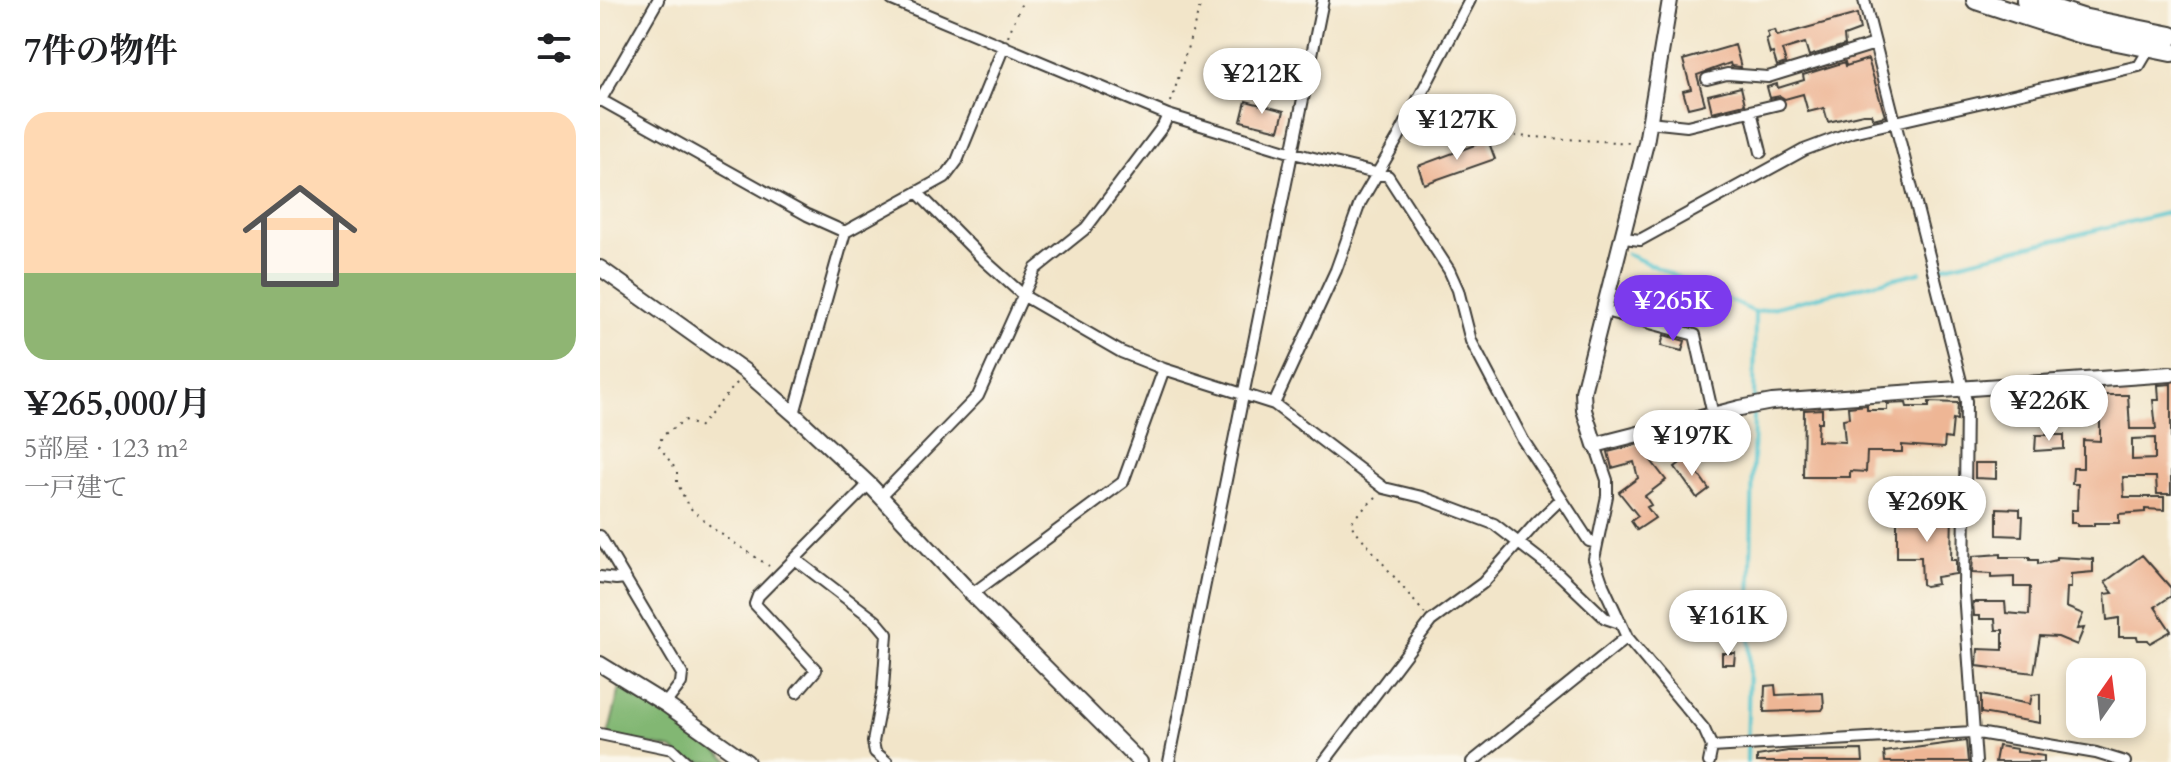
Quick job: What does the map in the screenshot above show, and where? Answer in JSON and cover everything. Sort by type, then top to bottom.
[{"type":"highway","points":[[1976,0],[2078,33],[2171,52]]},
{"type":"highway","points":[[2026,0],[2082,18],[2171,36]]},
{"type":"street","points":[[658,0],[600,100],[807,215],[845,232]]},
{"type":"street","points":[[892,0],[1168,115],[1293,153],[1388,176],[1449,270],[1458,290],[1471,341],[1523,440],[1589,541],[1596,543]]},
{"type":"street","points":[[1169,762],[1323,0]]},
{"type":"street","points":[[1274,404],[1336,270],[1360,203],[1398,138],[1470,0]]},
{"type":"street","points":[[1670,0],[1646,143],[1583,392],[1584,410],[1607,480],[1607,496],[1594,559],[1627,637],[1704,729],[1712,747],[1709,762]]},
{"type":"street","points":[[1864,0],[1960,388],[1966,401],[1964,592],[1976,762]]},
{"type":"street","points":[[1707,79],[1727,74],[1768,77],[1875,44]]},
{"type":"street","points":[[794,414],[845,232],[945,177],[957,161],[1004,46]]},
{"type":"street","points":[[1624,238],[1640,240],[1804,150],[1852,132],[2139,66],[2149,49]]},
{"type":"street","points":[[1649,122],[1687,126],[1779,104]]},
{"type":"street","points":[[1751,111],[1761,152]]},
{"type":"street","points":[[880,497],[978,396],[1035,269],[1086,228],[1163,126],[1168,115]]},
{"type":"street","points":[[917,192],[1024,296],[1121,352],[1274,404],[1384,488],[1422,497],[1494,524],[1560,575],[1605,618],[1620,623]]},
{"type":"street","points":[[600,268],[746,372],[794,414],[869,484],[972,594],[1140,762]]},
{"type":"street","points":[[1605,311],[1695,335],[1713,415]]},
{"type":"street","points":[[972,594],[1123,482],[1164,369]]},
{"type":"street","points":[[1595,445],[1763,404],[2171,374]]},
{"type":"street","points":[[797,692],[816,670],[755,604],[781,573],[869,484]]},
{"type":"street","points":[[1324,762],[1431,621],[1483,583],[1561,499]]},
{"type":"street","points":[[600,536],[682,674],[681,683],[665,704]]},
{"type":"street","points":[[795,559],[876,621],[887,634],[883,689],[873,742],[875,752],[887,762]]},
{"type":"street","points":[[600,577],[625,578]]},
{"type":"street","points":[[1472,762],[1627,637]]},
{"type":"street","points":[[600,664],[665,704],[747,762]]},
{"type":"street","points":[[1712,747],[1972,732],[2096,753],[2125,762]]},
{"type":"street","points":[[600,734],[672,749],[686,762]]},
{"type":"path","points":[[1004,46],[1023,0]]},
{"type":"path","points":[[1168,115],[1202,0]]},
{"type":"path","points":[[1398,138],[1500,135],[1646,143]]},
{"type":"path","points":[[746,372],[699,427],[685,420],[662,436],[659,446],[677,471],[677,482],[688,506],[715,530],[781,573]]},
{"type":"path","points":[[1384,488],[1354,518],[1351,525],[1431,621]]},
{"type":"green space","points":[[623,676],[731,762],[686,762],[672,749],[608,736]]},
{"type":"building","points":[[1857,14],[1860,30],[1844,36],[1845,45],[1809,56],[1805,43],[1782,50],[1786,63],[1777,66],[1773,53],[1770,54],[1767,32],[1775,30],[1777,36]]},
{"type":"building","points":[[1735,45],[1741,67],[1731,66],[1730,63],[1697,75],[1705,104],[1688,108],[1683,91],[1691,89],[1683,60]]},
{"type":"building","points":[[1868,59],[1885,116],[1873,119],[1871,114],[1863,114],[1828,122],[1824,108],[1808,112],[1803,94],[1785,99],[1780,96],[1770,98],[1767,87],[1777,84],[1778,88],[1804,80],[1803,75],[1845,62],[1846,66]]},
{"type":"building","points":[[1741,87],[1745,104],[1712,112],[1708,95]]},
{"type":"building","points":[[1246,101],[1284,111],[1279,130],[1241,121]]},
{"type":"building","points":[[1425,104],[1450,104],[1449,132],[1429,132],[1429,123],[1423,123]]},
{"type":"building","points":[[1488,140],[1495,159],[1424,184],[1418,166]]},
{"type":"building","points":[[1664,335],[1685,341],[1682,351],[1661,346]]},
{"type":"building","points":[[2171,384],[2171,494],[2157,494],[2156,477],[2123,477],[2124,497],[2164,497],[2164,510],[2145,509],[2145,512],[2119,514],[2119,523],[2077,526],[2077,523],[2071,523],[2071,510],[2077,510],[2078,484],[2072,484],[2073,468],[2083,468],[2083,440],[2100,441],[2100,415],[2065,414],[2066,425],[2056,426],[2055,412],[2037,413],[2036,395],[2066,391],[2066,396],[2093,396],[2093,390],[2102,389],[2102,395],[2128,395],[2130,429],[2156,429],[2153,400],[2159,400],[2158,385]],"holes":[[[2155,438],[2155,459],[2132,460],[2132,439]]]},
{"type":"building","points":[[1929,402],[1958,403],[1957,420],[1953,419],[1951,439],[1945,438],[1944,448],[1902,445],[1902,452],[1867,452],[1866,472],[1850,471],[1850,477],[1803,477],[1804,410],[1822,409],[1817,441],[1845,442],[1843,419],[1849,418],[1848,407],[1867,405],[1867,410],[1887,410],[1887,404],[1929,407]]},
{"type":"building","points":[[2036,435],[2064,435],[2064,449],[2035,451]]},
{"type":"building","points":[[1655,440],[1659,456],[1649,458],[1666,480],[1645,496],[1651,505],[1647,507],[1655,518],[1637,530],[1631,521],[1638,516],[1619,492],[1638,478],[1634,462],[1612,468],[1608,452]]},
{"type":"building","points":[[1687,458],[1709,489],[1697,498],[1675,467]]},
{"type":"building","points":[[1975,463],[1996,463],[1996,479],[1975,478]]},
{"type":"building","points":[[1997,508],[2020,509],[2020,516],[2023,516],[2022,536],[1997,535]]},
{"type":"building","points":[[1940,511],[1952,511],[1951,560],[1956,560],[1956,574],[1936,577],[1937,584],[1925,586],[1922,584],[1921,557],[1897,557],[1897,514],[1919,515],[1919,520],[1939,520]]},
{"type":"building","points":[[2001,554],[2001,557],[2030,557],[2030,560],[2038,560],[2038,564],[2057,560],[2057,557],[2093,559],[2093,572],[2071,574],[2071,588],[2067,588],[2066,607],[2083,614],[2077,629],[2084,628],[2077,645],[2058,637],[2040,636],[2034,673],[1977,666],[1978,649],[2003,650],[2003,630],[1996,630],[1995,619],[1974,616],[1973,602],[2005,602],[2006,613],[2029,615],[2030,587],[2014,587],[2014,577],[1991,578],[1991,574],[1972,573],[1973,556]]},
{"type":"building","points":[[2142,555],[2171,588],[2171,596],[2155,607],[2171,631],[2150,643],[2137,637],[2119,637],[2119,618],[2107,620],[2105,594],[2113,593],[2105,582]]},
{"type":"building","points":[[1722,653],[1735,653],[1734,664],[1722,664]]},
{"type":"building","points":[[1775,685],[1776,695],[1823,693],[1824,707],[1822,710],[1764,712],[1765,686]]},
{"type":"building","points":[[2040,694],[2040,723],[1981,713],[1981,695],[2030,704],[2032,695]]},
{"type":"building","points":[[1966,741],[1968,762],[1885,762],[1884,752]]},
{"type":"building","points":[[1998,746],[2044,756],[2044,762],[1995,762]]},
{"type":"building","points":[[1862,750],[1863,762],[1757,762],[1757,756],[1788,751]]},
{"type":"waterway","points":[[1941,267],[2171,212]]},
{"type":"waterway","points":[[1627,254],[1755,312],[1920,272]]},
{"type":"waterway","points":[[1754,402],[1755,312]]},
{"type":"waterway","points":[[1747,762],[1754,411]]}]
